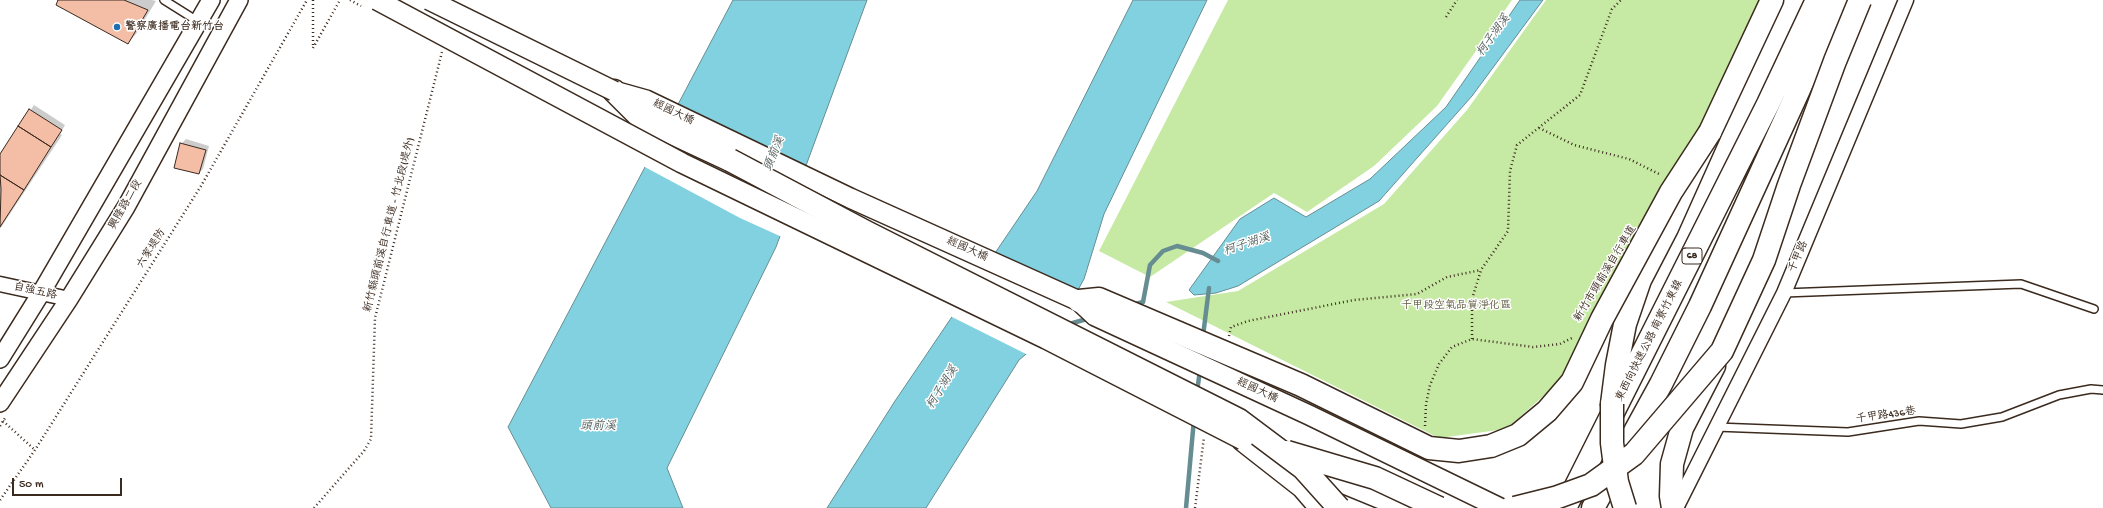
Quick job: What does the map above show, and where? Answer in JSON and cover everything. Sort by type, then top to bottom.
[{"type":"highway","points":[[1625,508],[1617,482],[1612,435],[1612,404],[1616,365],[1625,324],[1640,280],[1667,228],[1772,0]]},
{"type":"highway","points":[[1673,508],[1671,496],[1672,464],[1682,428],[1722,351],[1764,260],[1829,75],[1860,0]]},
{"type":"highway","name":"東西向快速公路 南寮竹東線","points":[[1565,508],[1765,112],[1827,3]]},
{"type":"highway","name":"東西向快速公路 南寮竹東線","points":[[1593,508],[1661,384],[1700,306],[1827,3]]},
{"type":"highway","points":[[614,91],[642,119],[730,160],[866,232],[1239,420],[1303,468],[1339,508]]},
{"type":"highway","points":[[1079,301],[1099,299],[1301,385],[1429,448],[1459,451],[1491,446],[1518,435],[1547,411],[1572,382],[1602,319],[1671,192],[1710,132]]},
{"type":"highway","points":[[1515,508],[1555,498],[1591,485],[1634,454],[1722,351]]},
{"type":"highway","points":[[1243,440],[1303,487],[1321,508]]},
{"type":"highway","points":[[1243,440],[1375,478],[1439,508]]},
{"type":"main road","points":[[377,0],[682,163],[1046,339],[1243,440],[1324,476],[1403,508]]},
{"type":"main road","name":"經國大橋","points":[[429,0],[614,91],[646,100],[850,198],[1079,301],[1094,316],[1309,415],[1500,508]]},
{"type":"street","points":[[0,359],[41,293],[211,0]]},
{"type":"street","name":"興隆路二段","points":[[0,404],[69,299],[126,207],[239,0]]},
{"type":"street","name":"千甲路","points":[[1676,508],[1784,293],[1906,0]]},
{"type":"street","name":"自強五路","points":[[0,284],[69,299]]},
{"type":"lane","points":[[164,0],[199,22]]},
{"type":"lane","points":[[1784,293],[2021,284],[2094,309]]},
{"type":"lane","name":"千甲路436巷","points":[[1716,427],[1848,432],[1919,421],[1961,424],[2002,417],[2060,396],[2091,389],[2103,390]]},
{"type":"path","name":"六家堤防","points":[[0,500],[35,450],[202,186],[307,0]]},
{"type":"path","points":[[313,0],[313,48],[340,0]]},
{"type":"path","points":[[1446,17],[1457,0]]},
{"type":"path","points":[[1472,339],[1472,299],[1481,270],[1508,231],[1510,171],[1516,145],[1580,95],[1612,9],[1621,0]]},
{"type":"path","name":"新竹縣頭前溪自行車道 - 竹北段(堤外)","points":[[314,508],[364,451],[372,439],[375,318],[443,48]]},
{"type":"path","points":[[1539,128],[1574,145],[1628,159],[1664,176]]},
{"type":"path","points":[[1231,327],[1248,321],[1354,300],[1418,294],[1447,277],[1481,270]]},
{"type":"path","name":"新竹市頭前溪自行車道","points":[[1424,430],[1426,404],[1430,384],[1439,364],[1452,347],[1472,339],[1533,347],[1560,344],[1580,334]]},
{"type":"path","points":[[3,421],[35,450]]},
{"type":"green space","points":[[1228,0],[1512,0],[1437,106],[1374,166],[1307,212],[1274,193],[1150,277],[1099,251]]},
{"type":"green space","name":"千甲段空氣品質淨化區","points":[[1546,0],[1763,0],[1706,127],[1573,370],[1506,429],[1439,438],[1166,302],[1238,291],[1384,204],[1467,110]]},
{"type":"water","name":"頭前溪","points":[[733,0],[867,0],[776,247],[667,468],[683,508],[551,508],[508,427]]},
{"type":"water","points":[[1133,0],[1207,0],[1104,214],[1084,279],[1057,328],[1019,360],[926,508],[827,508],[895,401],[1037,191]]},
{"type":"water","points":[[1520,0],[1543,0],[1472,96],[1379,201],[1238,286],[1216,293],[1194,295],[1189,290],[1240,219],[1274,198],[1306,217],[1370,179],[1446,107]]},
{"type":"pier","points":[[674,106],[808,167],[782,237],[740,218],[643,166]]},
{"type":"pier","points":[[992,253],[1078,294],[1059,329],[1028,355],[950,316]]},
{"type":"building","name":"警察廣播電台新竹台","points":[[58,0],[124,0],[148,10],[128,44],[56,5]]},
{"type":"building","points":[[29,109],[62,130],[51,147],[18,126]]},
{"type":"building","points":[[18,126],[51,147],[24,190],[0,175],[0,154]]},
{"type":"building","points":[[180,143],[206,150],[199,174],[174,168]]},
{"type":"building","points":[[0,175],[24,190],[0,227],[1,189]]},
{"type":"waterway","name":"柯子湖溪","points":[[1131,305],[1143,302],[1150,265],[1163,251],[1177,246],[1203,253],[1218,261]]},
{"type":"waterway","points":[[1203,336],[1209,288]]},
{"type":"waterway","name":"柯子湖溪","points":[[1066,325],[1090,318]]},
{"type":"waterway","points":[[1197,392],[1200,370]]},
{"type":"waterway","points":[[1186,508],[1194,419]]},
{"type":"place","name":"警察廣播電台新竹台","points":[[117,27]]}]
